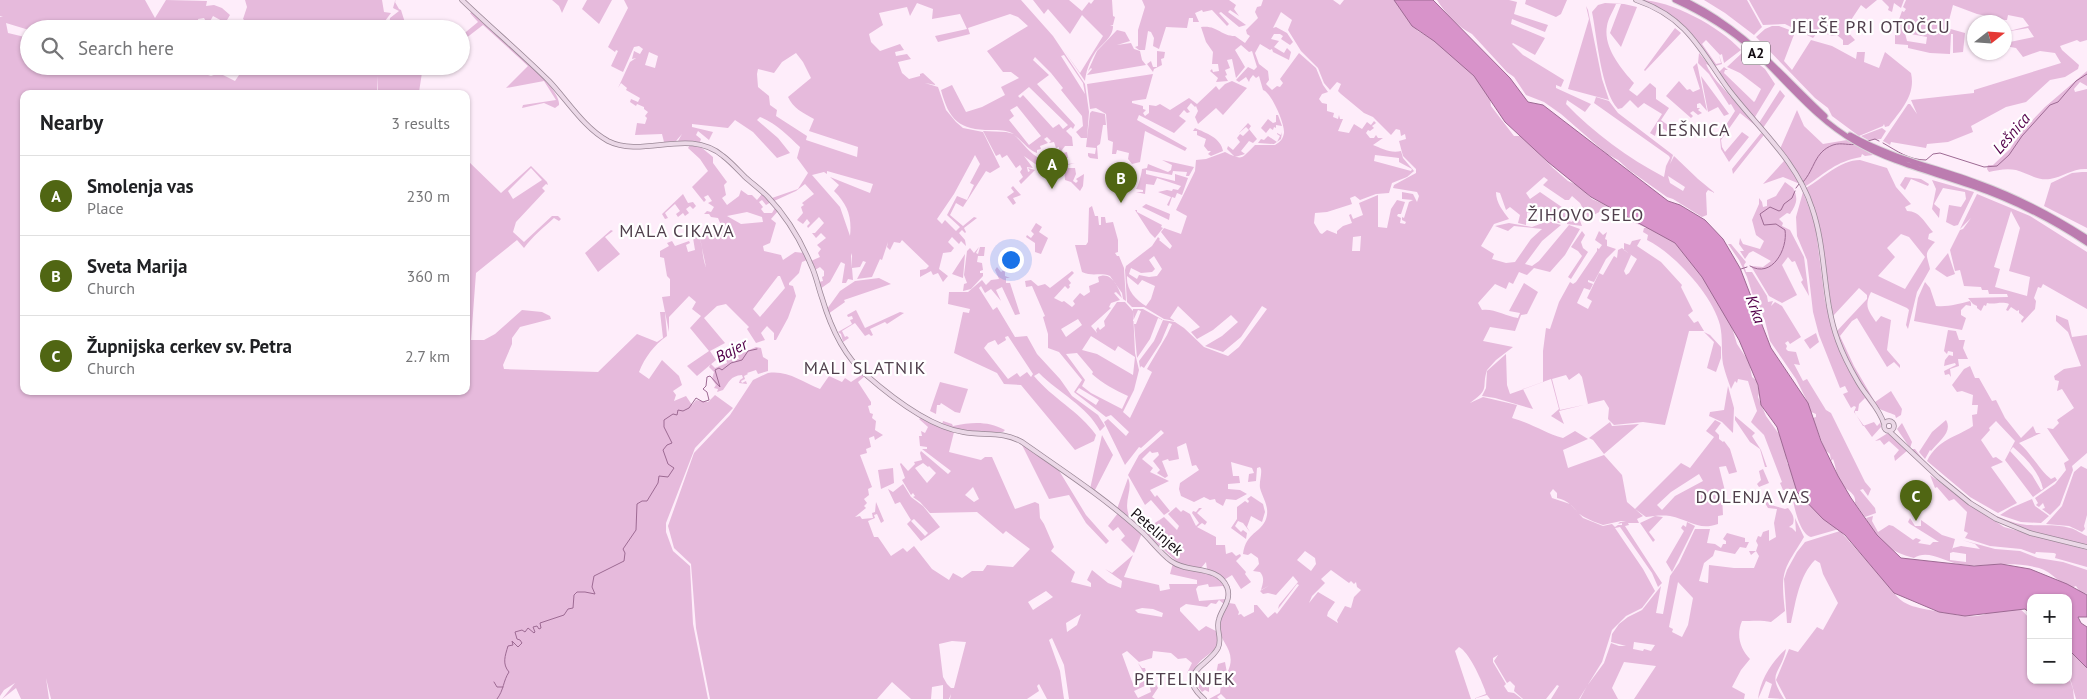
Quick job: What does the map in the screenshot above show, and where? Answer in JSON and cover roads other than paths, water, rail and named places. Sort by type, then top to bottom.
[{"type":"highway","name":"A2","points":[[1675,0],[1703,14],[1739,38],[1825,119],[1847,133],[1882,151],[2009,200],[2043,216],[2087,243]]},
{"type":"highway","name":"A2","points":[[1684,0],[1704,10],[1742,35],[1768,58],[1825,119]]},
{"type":"highway","name":"A2","points":[[1934,171],[2006,194],[2087,237]]},
{"type":"main road","name":"Petelinjek","points":[[462,0],[530,62],[591,127],[612,142],[640,146],[701,144],[716,150],[776,206],[785,218],[810,263],[830,321],[842,345],[864,373],[884,390],[941,426],[961,432],[1006,435],[1022,442],[1141,531],[1170,561],[1184,568],[1207,571],[1222,580],[1229,594],[1218,621],[1221,641],[1217,650],[1200,664],[1193,676],[1195,689],[1204,699]]},
{"type":"main road","points":[[1636,0],[1670,17],[1691,36],[1740,104],[1791,165],[1802,183],[1817,223],[1825,289],[1834,328],[1854,374],[1876,408],[1885,429],[1900,440],[1956,492],[1996,519],[2030,533],[2087,548]]},
{"type":"main road","points":[[1876,408],[1888,421],[1892,422],[1900,440]]},
{"type":"main road","points":[[1884,424],[1888,421]]},
{"type":"main road","points":[[1889,431],[1894,427]]},
{"type":"waterway","name":"Lešnica","points":[[1883,143],[1903,154],[1920,160],[1926,160],[1933,154],[1940,153],[1984,167],[1997,166],[2009,155],[2022,136],[2050,105],[2058,102],[2076,81],[2087,74]]},
{"type":"waterway","name":"Lešnica","points":[[1868,141],[1875,139],[1879,141]]},
{"type":"waterway","name":"Lešnica","points":[[1803,182],[1818,156],[1827,148],[1836,144],[1857,144]]},
{"type":"waterway","name":"Lešnica","points":[[1796,188],[1799,184]]},
{"type":"waterway","name":"Lešnica","points":[[1750,266],[1765,269],[1777,260],[1784,245],[1785,230],[1776,224],[1764,225],[1760,214],[1770,207],[1781,210],[1784,204],[1792,198],[1795,191]]},
{"type":"waterway","name":"Lešnica","points":[[1741,269],[1747,267]]},
{"type":"waterway","name":"Bajer","points":[[497,699],[509,672],[505,663],[508,646],[513,645],[512,641],[518,647],[522,643],[517,639],[515,632],[522,630],[525,632],[528,628],[534,633],[533,627],[537,626],[539,629],[541,628],[540,623],[564,615],[568,609],[573,608],[574,595],[577,592],[595,594],[592,587],[594,576],[624,561],[625,553],[623,549],[636,530],[637,504],[647,501],[658,483],[659,476],[668,477],[674,468],[668,464],[663,450],[672,443],[664,427],[664,420],[673,414],[677,415],[678,410],[683,411],[689,408],[696,398],[703,402],[709,400],[707,392],[703,389],[706,386],[707,377],[710,376],[720,387],[715,370],[719,368],[722,370],[731,363],[742,360],[748,351],[757,349]]},
{"type":"waterway","points":[[494,682],[497,687],[503,687]]},
{"type":"place","name":"Smolenja vas","points":[[1052,189]]},
{"type":"place","name":"Sveta Marija","points":[[1121,203]]},
{"type":"place","name":"Župnijska cerkev sv. Petra","points":[[1916,521]]},
{"type":"district","name":"JELŠE PRI OTOČCU","points":[[1871,27]]},
{"type":"district","name":"LEŠNICA","points":[[1694,130]]},
{"type":"district","name":"ŽIHOVO SELO","points":[[1586,215]]},
{"type":"district","name":"MALA CIKAVA","points":[[677,231]]},
{"type":"district","name":"MALI SLATNIK","points":[[865,368]]},
{"type":"district","name":"DOLENJA VAS","points":[[1753,497]]},
{"type":"district","name":"PETELINJEK","points":[[1185,679]]},
{"type":"water label","name":"Krka","points":[[1756,309]]}]
